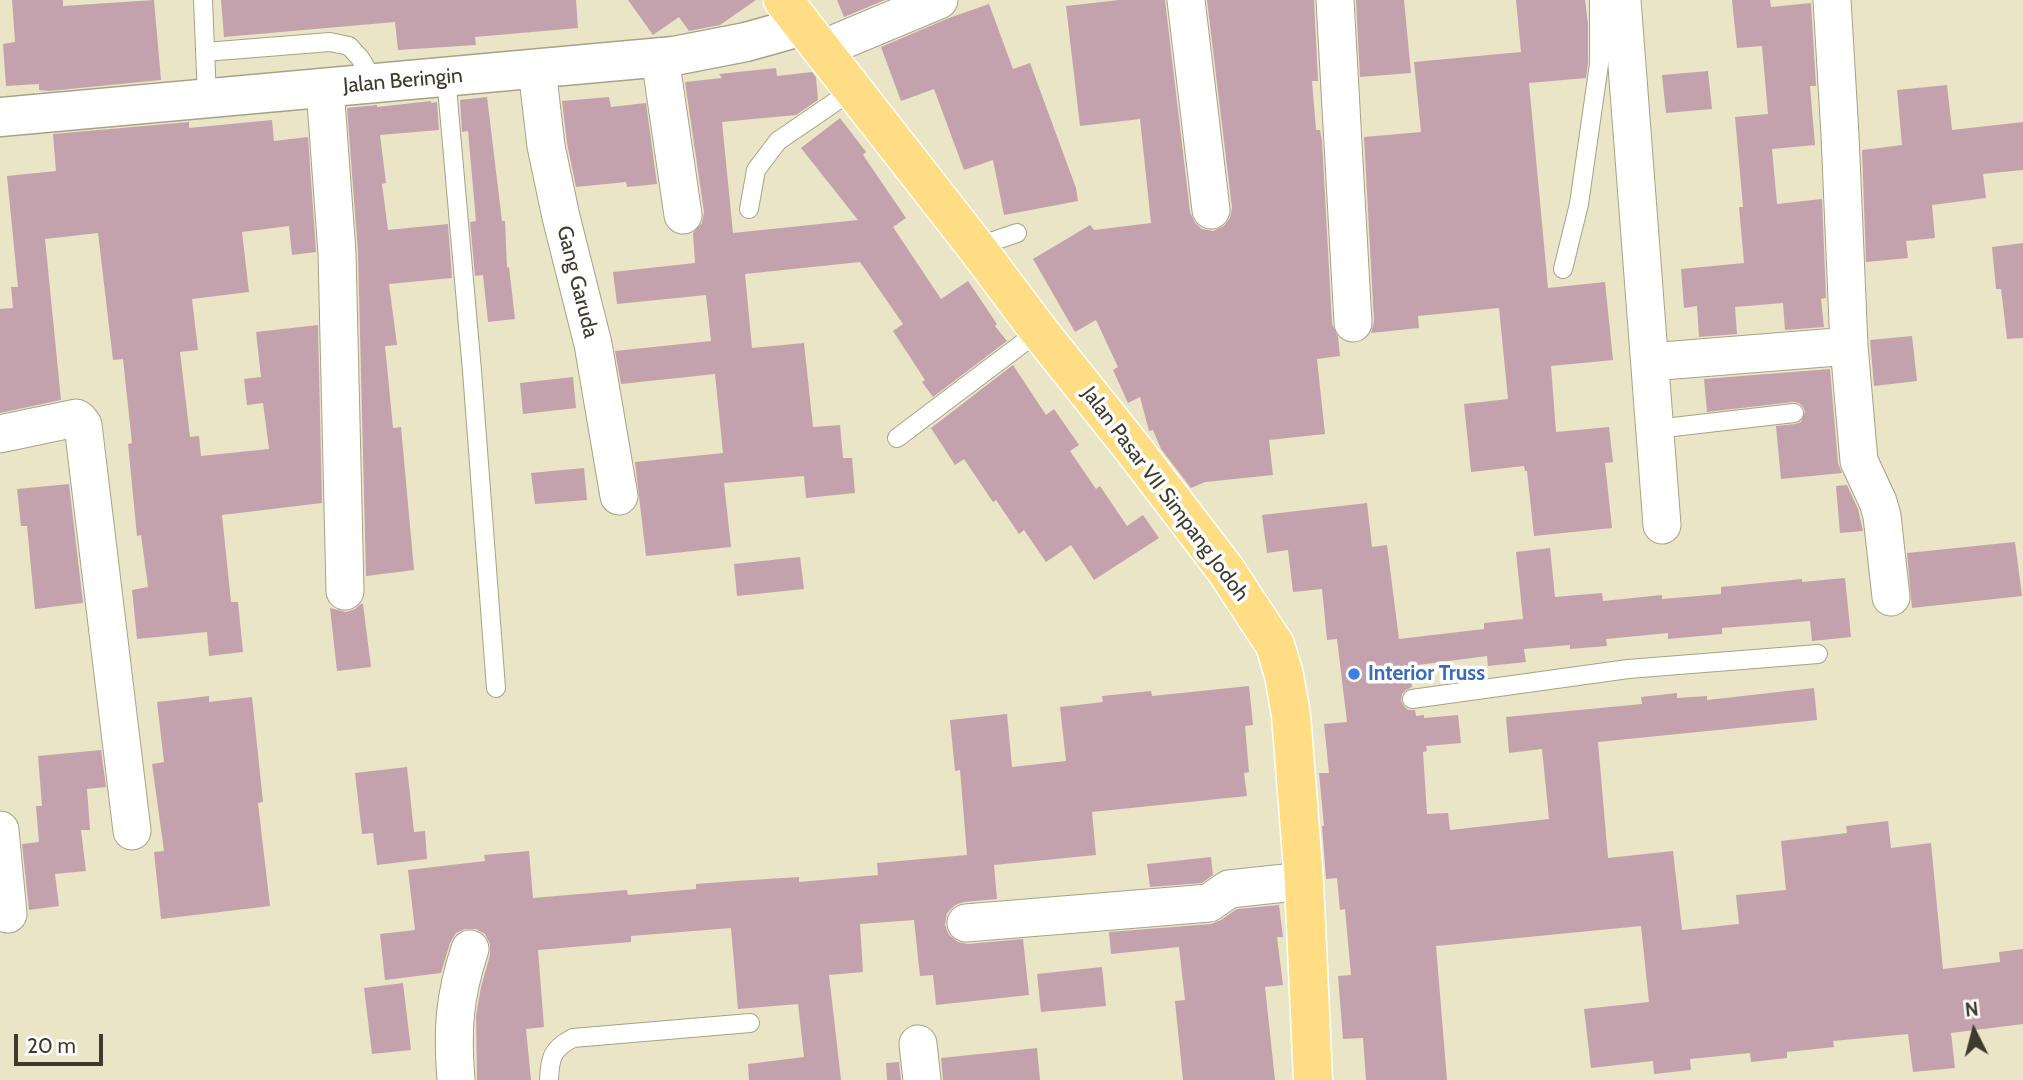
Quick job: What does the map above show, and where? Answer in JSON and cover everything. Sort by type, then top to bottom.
[{"type":"main road","name":"Jalan Pasar VII Simpang Jodoh","points":[[803,25],[1226,569],[1275,646],[1298,714],[1313,1080]]},
{"type":"street","points":[[803,25],[939,0]]},
{"type":"street","points":[[1186,0],[1211,210]]},
{"type":"street","points":[[1335,0],[1353,323]]},
{"type":"street","points":[[1622,0],[1662,525]]},
{"type":"street","points":[[1832,0],[1849,346],[1859,461],[1882,516],[1891,597]]},
{"type":"street","name":"Jalan Beringin","points":[[0,117],[660,57],[747,42],[803,25]]},
{"type":"street","points":[[660,57],[683,215]]},
{"type":"street","name":"Gang Garuda","points":[[537,69],[546,146],[593,344],[619,496]]},
{"type":"street","points":[[325,88],[337,253],[345,591]]},
{"type":"street","points":[[1650,362],[1849,346]]},
{"type":"street","points":[[0,434],[76,418],[82,425],[132,831]]},
{"type":"street","points":[[0,830],[8,914]]},
{"type":"street","points":[[966,923],[1209,903],[1229,889],[1304,881]]},
{"type":"street","points":[[456,1080],[454,1012],[460,978],[470,949]]},
{"type":"street","points":[[918,1044],[922,1080]]},
{"type":"lane","points":[[203,0],[207,98]]},
{"type":"lane","points":[[1563,269],[1579,204],[1600,64],[1599,0]]},
{"type":"lane","points":[[205,52],[330,42],[349,46],[360,58],[375,83]]},
{"type":"lane","points":[[446,76],[496,688]]},
{"type":"lane","points":[[750,209],[756,170],[778,142],[854,89]]},
{"type":"lane","points":[[976,247],[1017,233]]},
{"type":"lane","points":[[897,438],[1039,331]]},
{"type":"lane","points":[[1656,429],[1794,413]]},
{"type":"lane","points":[[1412,699],[1628,669],[1818,654]]},
{"type":"lane","points":[[549,1080],[553,1052],[573,1038],[750,1023]]},
{"type":"building","points":[[12,0],[63,0],[63,6],[154,0],[161,80],[49,91],[39,90],[39,84],[6,86],[3,44],[15,42]]},
{"type":"building","points":[[221,0],[576,0],[578,28],[475,37],[476,45],[398,50],[395,22],[224,37]]},
{"type":"building","points":[[628,0],[756,0],[720,25],[689,31],[679,17],[653,35]]},
{"type":"building","points":[[837,0],[885,0],[844,17]]},
{"type":"building","points":[[1119,0],[1165,0],[1190,212],[1195,223],[1202,229],[1213,231],[1224,226],[1230,218],[1232,208],[1207,0],[1314,0],[1318,81],[1312,81],[1316,130],[1320,130],[1322,141],[1332,324],[1338,337],[1340,356],[1317,359],[1325,434],[1269,440],[1273,475],[1205,482],[1191,488],[1161,449],[1153,430],[1149,431],[1140,397],[1128,403],[1113,370],[1118,367],[1096,320],[1075,332],[1033,259],[1090,225],[1094,230],[1151,223],[1140,119],[1080,126],[1066,6]]},
{"type":"building","points":[[1356,0],[1404,0],[1411,73],[1360,77]]},
{"type":"building","points":[[1516,0],[1585,0],[1588,24],[1586,78],[1529,83],[1548,288],[1605,282],[1613,360],[1551,366],[1556,432],[1609,427],[1613,462],[1605,463],[1612,528],[1534,536],[1527,471],[1524,466],[1471,472],[1464,404],[1508,399],[1499,308],[1418,316],[1419,328],[1371,333],[1374,322],[1364,137],[1421,132],[1414,62],[1521,52]]},
{"type":"building","points":[[1732,0],[1770,0],[1771,7],[1811,3],[1816,86],[1810,86],[1815,145],[1772,149],[1777,204],[1822,199],[1826,298],[1821,299],[1824,327],[1785,330],[1783,303],[1735,307],[1737,334],[1699,337],[1697,306],[1684,308],[1681,269],[1744,263],[1739,207],[1743,207],[1735,117],[1768,114],[1762,46],[1737,48]]},
{"type":"building","points":[[989,4],[1013,69],[1030,63],[1076,188],[1078,201],[1004,215],[993,160],[964,170],[934,89],[901,101],[881,47]]},
{"type":"building","points":[[776,68],[777,76],[812,72],[816,77],[818,100],[796,115],[722,122],[733,233],[858,220],[801,148],[840,118],[866,152],[863,155],[906,218],[893,227],[941,299],[968,281],[1007,341],[933,397],[893,331],[903,324],[860,262],[745,274],[752,348],[804,343],[813,427],[840,425],[843,458],[852,458],[855,493],[806,498],[804,476],[724,483],[731,547],[646,556],[635,462],[723,453],[715,374],[621,384],[615,351],[711,341],[706,295],[617,304],[613,272],[695,263],[693,233],[702,223],[704,212],[685,82],[722,78],[719,74]]},
{"type":"building","points":[[1708,71],[1712,109],[1666,113],[1662,75]]},
{"type":"building","points":[[1947,85],[1952,130],[2023,122],[2023,170],[1983,174],[1986,198],[1932,205],[1935,238],[1906,241],[1908,258],[1866,262],[1862,150],[1902,145],[1897,90]]},
{"type":"building","points":[[487,97],[502,221],[505,221],[507,268],[509,267],[515,319],[488,322],[483,275],[475,276],[470,222],[476,221],[468,131],[462,132],[460,100]]},
{"type":"building","points":[[609,97],[611,107],[646,103],[657,184],[627,187],[626,182],[576,187],[562,101]]},
{"type":"building","points":[[437,102],[439,130],[380,135],[386,183],[382,184],[388,230],[448,224],[452,278],[389,284],[397,345],[385,346],[393,428],[401,427],[414,570],[366,576],[358,252],[347,108]]},
{"type":"building","points":[[272,120],[274,141],[308,137],[316,252],[292,255],[289,226],[242,232],[249,292],[192,299],[198,350],[180,352],[190,437],[199,436],[201,456],[269,449],[263,403],[247,405],[244,379],[261,377],[256,332],[318,325],[322,503],[222,515],[231,602],[238,602],[243,652],[209,656],[207,632],[137,639],[132,590],[148,587],[141,535],[137,536],[128,444],[132,443],[123,359],[113,360],[98,233],[45,239],[61,400],[0,413],[0,309],[13,308],[11,287],[18,287],[7,176],[56,171],[53,134],[189,122],[189,128]]},
{"type":"building","points":[[2023,243],[2023,338],[2007,339],[2001,289],[1996,289],[1992,247]]},
{"type":"building","points":[[1912,336],[1917,381],[1874,386],[1870,340]]},
{"type":"building","points":[[1013,365],[1046,415],[1054,409],[1079,445],[1070,451],[1096,489],[1100,486],[1127,526],[1143,515],[1159,538],[1094,580],[1071,545],[1046,562],[1024,530],[1019,534],[996,500],[993,502],[964,459],[955,465],[931,428]]},
{"type":"building","points":[[1830,369],[1838,463],[1842,473],[1781,479],[1776,426],[1801,422],[1805,412],[1799,403],[1707,412],[1704,379]]},
{"type":"building","points":[[573,377],[576,408],[523,414],[520,383]]},
{"type":"building","points":[[584,468],[587,500],[535,504],[531,473]]},
{"type":"building","points":[[69,484],[83,603],[35,609],[27,526],[21,526],[17,489]]},
{"type":"building","points":[[1847,485],[1858,509],[1863,531],[1840,533],[1836,486]]},
{"type":"building","points":[[1367,503],[1372,547],[1387,545],[1399,639],[1484,629],[1484,623],[1523,619],[1516,552],[1550,548],[1555,597],[1602,593],[1603,601],[1662,595],[1662,599],[1721,594],[1721,587],[1802,579],[1802,582],[1845,578],[1851,637],[1812,641],[1810,621],[1722,628],[1722,634],[1668,639],[1668,633],[1606,639],[1607,646],[1570,649],[1570,645],[1524,649],[1526,662],[1488,666],[1487,656],[1410,666],[1412,687],[1402,694],[1401,701],[1404,706],[1408,710],[1415,710],[1416,716],[1424,715],[1424,718],[1458,715],[1461,743],[1426,746],[1427,751],[1423,752],[1427,814],[1448,813],[1450,830],[1549,819],[1542,749],[1509,753],[1506,717],[1642,704],[1641,697],[1677,693],[1677,698],[1707,696],[1707,700],[1814,688],[1817,720],[1598,742],[1608,858],[1673,851],[1682,930],[1739,924],[1736,895],[1786,890],[1781,841],[1847,833],[1846,826],[1888,821],[1891,848],[1931,843],[1943,969],[2000,962],[1999,952],[2023,949],[2023,1024],[1951,1033],[1955,1068],[1913,1072],[1908,1034],[1833,1041],[1834,1047],[1787,1052],[1787,1058],[1751,1062],[1750,1053],[1690,1059],[1691,1070],[1654,1074],[1653,1061],[1591,1068],[1584,1009],[1649,1002],[1641,926],[1436,946],[1447,1080],[1366,1080],[1363,1038],[1343,1039],[1338,976],[1351,975],[1345,909],[1340,910],[1337,878],[1326,879],[1322,826],[1319,773],[1329,773],[1324,724],[1347,722],[1337,639],[1327,640],[1322,589],[1293,592],[1288,550],[1267,553],[1262,515]]},
{"type":"building","points":[[2015,542],[2022,596],[1912,608],[1907,553]]},
{"type":"building","points":[[800,557],[804,589],[737,596],[734,564]]},
{"type":"building","points":[[361,604],[371,667],[337,671],[330,608],[346,612]]},
{"type":"building","points":[[1249,686],[1253,725],[1245,726],[1249,772],[1244,773],[1247,796],[1092,812],[1096,855],[994,865],[997,899],[964,902],[955,905],[947,913],[945,925],[949,935],[958,942],[968,944],[1023,939],[1029,995],[936,1005],[933,975],[920,976],[914,920],[860,924],[863,972],[829,975],[841,1080],[749,1080],[748,1064],[804,1057],[798,1004],[738,1009],[731,928],[631,936],[631,942],[538,950],[544,1027],[526,1029],[531,1080],[477,1080],[476,1016],[490,955],[490,944],[485,934],[476,929],[465,929],[456,933],[450,943],[441,973],[385,980],[380,934],[415,930],[408,870],[485,861],[484,855],[529,851],[533,898],[627,890],[628,895],[696,889],[696,884],[736,881],[799,877],[799,882],[878,875],[877,863],[967,855],[960,770],[955,771],[950,720],[1007,714],[1012,767],[1066,761],[1060,707],[1103,702],[1102,696],[1151,691],[1152,696]]},
{"type":"building","points":[[209,696],[209,702],[252,697],[263,802],[258,803],[270,906],[161,919],[154,852],[164,851],[152,764],[164,762],[157,702]]},
{"type":"building","points":[[101,750],[106,787],[87,789],[90,830],[81,830],[86,871],[55,874],[59,906],[29,910],[22,844],[39,842],[36,806],[42,806],[38,756]]},
{"type":"building","points":[[407,767],[414,832],[425,831],[427,859],[377,865],[373,833],[362,834],[355,773]]},
{"type":"building","points":[[1211,857],[1213,875],[1202,883],[1150,887],[1147,864]]},
{"type":"building","points":[[1279,905],[1283,937],[1277,937],[1283,985],[1265,987],[1275,1080],[1183,1080],[1175,1001],[1185,1000],[1179,947],[1111,954],[1109,932],[1211,924],[1237,909]]},
{"type":"building","points":[[1102,967],[1106,1006],[1041,1012],[1037,974]]},
{"type":"building","points":[[403,983],[411,1050],[372,1054],[364,988]]},
{"type":"building","points":[[1037,1048],[1040,1080],[943,1080],[941,1058]]},
{"type":"building","points":[[899,1062],[901,1080],[887,1080],[886,1063]]},
{"type":"place","name":"Interior Truss","points":[[1354,674]]}]
